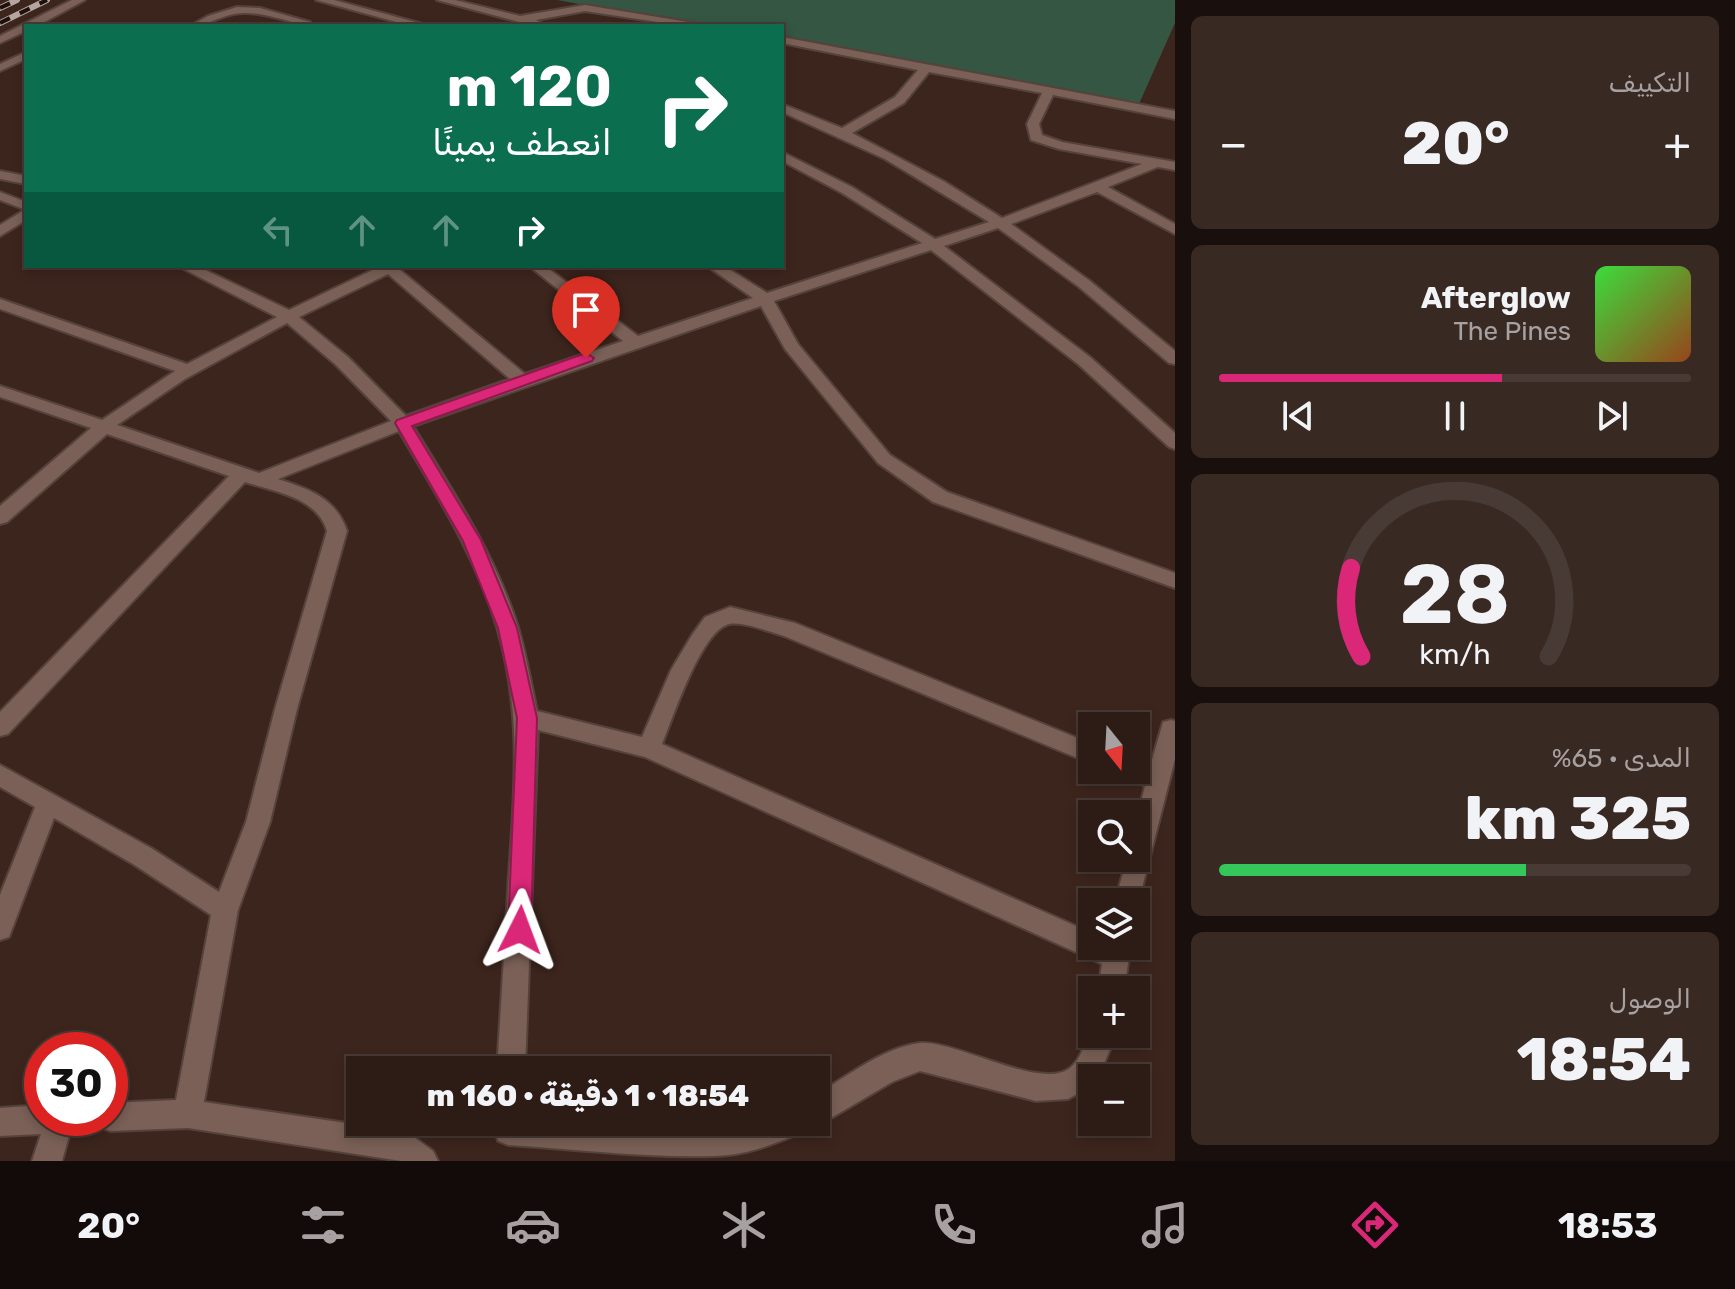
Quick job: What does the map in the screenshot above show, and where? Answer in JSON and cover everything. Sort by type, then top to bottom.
[{"type":"street","points":[[31,24],[80,0]]},
{"type":"street","points":[[321,0],[343,2],[417,24]]},
{"type":"street","points":[[442,0],[540,24]]},
{"type":"street","points":[[199,24],[220,11],[245,8],[299,24],[343,2]]},
{"type":"street","points":[[522,19],[585,8],[693,24]]},
{"type":"street","points":[[0,40],[24,28]]},
{"type":"street","points":[[784,40],[1175,115]]},
{"type":"street","points":[[840,134],[895,105],[909,94],[925,68]]},
{"type":"street","points":[[1050,90],[1033,124],[1036,137],[1059,145],[1175,166]]},
{"type":"street","points":[[784,109],[936,181],[1002,222],[1074,274],[1175,359]]},
{"type":"street","points":[[784,157],[890,215],[933,246],[1086,361],[1175,443]]},
{"type":"street","points":[[0,727],[250,477],[634,341],[933,246],[1100,188],[1156,163]]},
{"type":"street","points":[[1100,188],[1175,230]]},
{"type":"street","points":[[0,232],[24,214]]},
{"type":"street","points":[[189,268],[288,316],[342,361],[403,423],[472,540],[491,582],[508,628],[527,718],[525,824],[512,1056]]},
{"type":"street","points":[[0,517],[103,427],[189,370],[288,316],[389,268]]},
{"type":"street","points":[[392,268],[524,382]]},
{"type":"street","points":[[539,268],[634,341]]},
{"type":"street","points":[[717,268],[765,299],[791,346],[884,459],[940,497],[1175,581]]},
{"type":"street","points":[[0,304],[189,370]]},
{"type":"street","points":[[0,391],[317,501],[329,509],[337,531],[258,822],[225,910],[188,1114]]},
{"type":"street","points":[[649,748],[682,670],[699,641],[712,623],[730,615],[788,629],[1078,748]]},
{"type":"street","points":[[527,718],[649,748],[1078,935]]},
{"type":"street","points":[[1131,888],[1171,729]]},
{"type":"street","points":[[0,775],[142,856],[225,910]]},
{"type":"street","points":[[1150,778],[1156,780]]},
{"type":"street","points":[[0,928],[48,803]]},
{"type":"street","points":[[830,1103],[904,1062],[922,1057],[977,1068],[1048,1090],[1068,1087],[1082,1076],[1097,1048]]},
{"type":"street","points":[[128,1116],[188,1114],[407,1147],[423,1161]]},
{"type":"street","points":[[0,1122],[24,1120]]},
{"type":"street","points":[[47,1161],[55,1136]]},
{"type":"street","points":[[602,1136],[715,1142],[750,1136]]},
{"type":"lane","points":[[0,68],[24,56]]},
{"type":"lane","points":[[0,175],[24,180]]},
{"type":"lane","points":[[0,196],[24,205]]},
{"type":"green space","points":[[557,0],[1175,0],[1175,23],[1139,104],[784,40],[784,24],[691,24]]},
{"type":"railway","points":[[0,8],[17,0]]},
{"type":"railway","points":[[0,23],[47,0]]},
{"type":"route","points":[[520,930],[527,718],[508,628],[472,540],[403,423],[586,358]]}]
